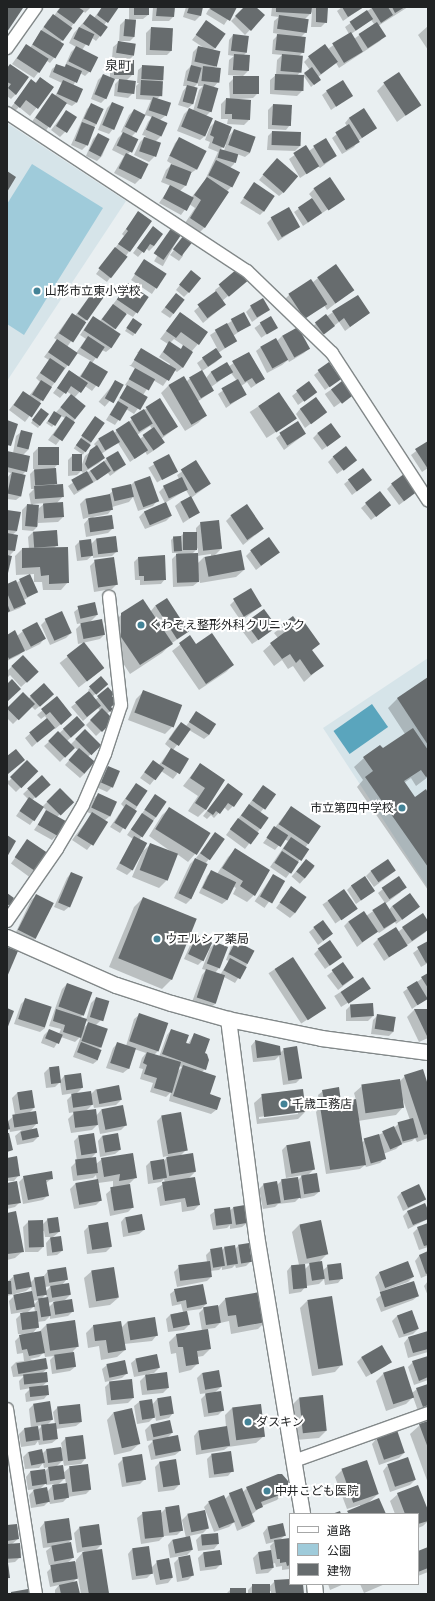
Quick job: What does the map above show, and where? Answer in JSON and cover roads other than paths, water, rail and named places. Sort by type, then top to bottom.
[{"type":"street","points":[[7,48],[36,7]]},
{"type":"street","points":[[7,113],[247,271],[332,353],[428,500]]},
{"type":"street","points":[[7,921],[57,849],[84,805],[105,754],[121,704],[109,597]]},
{"type":"street","points":[[7,937],[116,985],[171,1003],[228,1019],[321,1038],[428,1052]]},
{"type":"street","points":[[228,1019],[256,1236],[302,1513]]},
{"type":"street","points":[[7,1408],[36,1594]]},
{"type":"street","points":[[294,1461],[428,1413]]},
{"type":"place","name":"山形市立東小学校","points":[[37,291]]},
{"type":"place","name":"くわぞえ整形外科クリニック","points":[[141,625]]},
{"type":"place","name":"市立第四中学校","points":[[402,808]]},
{"type":"place","name":"ウエルシア薬局","points":[[157,939]]},
{"type":"place","name":"千歳工務店","points":[[284,1104]]},
{"type":"place","name":"ダスキン","points":[[248,1422]]},
{"type":"place","name":"中井こども医院","points":[[267,1491]]},
{"type":"district","name":"泉町","points":[[118,65]]}]
